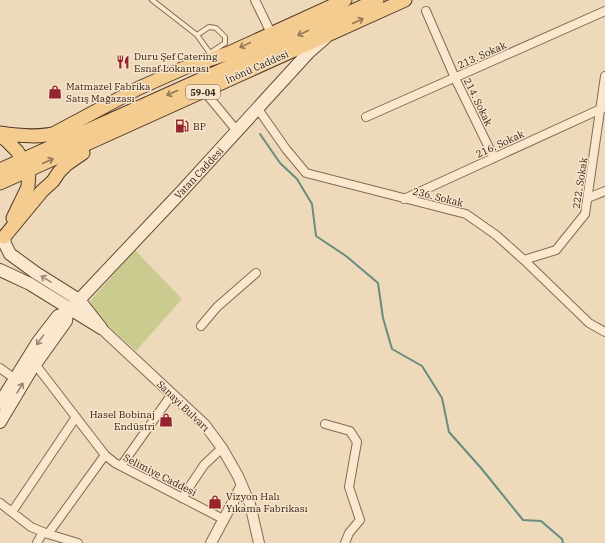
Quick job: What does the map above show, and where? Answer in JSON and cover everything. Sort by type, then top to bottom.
[{"type":"main road","points":[[53,134],[139,88],[212,56],[229,53],[345,0]]},
{"type":"main road","name":"59-04","points":[[151,109],[377,0]]},
{"type":"main road","name":"İnönü Caddesi","points":[[0,183],[26,165],[151,109],[204,91],[405,0]]},
{"type":"main road","name":"Vatan Caddesi","points":[[0,403],[38,342],[58,316],[69,311],[258,109],[309,52],[331,34]]},
{"type":"main road","points":[[0,133],[22,136],[53,134],[151,109]]},
{"type":"main road","points":[[2,238],[67,164],[151,109]]},
{"type":"main road","points":[[0,138],[5,139],[17,151],[26,165],[28,187],[2,238]]},
{"type":"main road","name":"59-04","points":[[0,170],[26,165]]},
{"type":"main road","points":[[2,238],[10,254],[36,273],[79,300],[101,328]]},
{"type":"main road","points":[[1,272],[30,284],[69,311],[101,328]]},
{"type":"main road","name":"Vatan Caddesi","points":[[0,422],[35,364],[66,321],[69,311]]},
{"type":"street","points":[[255,0],[271,33]]},
{"type":"street","name":"214. Sokak","points":[[426,11],[494,158]]},
{"type":"street","name":"213. Sokak","points":[[366,118],[605,11]]},
{"type":"street","name":"222. Sokak","points":[[524,260],[556,250],[586,214],[603,108],[605,76]]},
{"type":"street","points":[[204,91],[237,131]]},
{"type":"street","name":"216. Sokak","points":[[404,199],[603,108]]},
{"type":"street","name":"236. Sokak","points":[[258,109],[286,149],[306,173],[466,214],[496,235],[589,323],[605,332]]},
{"type":"street","points":[[588,198],[605,191]]},
{"type":"street","points":[[201,326],[217,307],[256,273]]},
{"type":"street","name":"Sanayi Bulvarı","points":[[101,328],[205,425],[222,448],[242,485],[250,504],[259,543]]},
{"type":"street","name":"Selimiye Caddesi","points":[[35,364],[105,454],[115,463],[223,520]]},
{"type":"street","points":[[0,368],[15,379]]},
{"type":"street","points":[[121,466],[172,394]]},
{"type":"street","points":[[12,512],[76,417]]},
{"type":"street","points":[[325,424],[350,431],[357,442],[349,487],[360,520],[348,533],[344,543]]},
{"type":"street","points":[[182,498],[204,466],[222,448]]},
{"type":"street","points":[[37,543],[105,454]]},
{"type":"street","points":[[211,543],[242,485]]},
{"type":"street","points":[[0,503],[31,526],[46,533],[78,543]]},
{"type":"lane","points":[[152,0],[197,35],[212,56],[225,43],[225,37],[216,28],[209,27],[197,35]]},
{"type":"green space","points":[[135,250],[182,299],[136,351],[93,312],[90,301]]},
{"type":"waterway","points":[[260,134],[280,163],[297,179],[312,204],[316,236],[346,256],[378,283],[383,318],[392,349],[422,366],[442,398],[449,432],[481,468],[523,520],[541,521],[562,539],[563,543]]},
{"type":"place","name":"Duru Şef Catering Esnaf Lokantası","points":[[123,62]]},
{"type":"place","name":"Matmazel Fabrika Satış Mağazası","points":[[55,92]]},
{"type":"place","name":"BP","points":[[182,126]]},
{"type":"place","name":"Hasel Bobinaj Endüstri","points":[[166,420]]},
{"type":"place","name":"Vizyon Halı Yıkama Fabrikası","points":[[215,502]]}]
